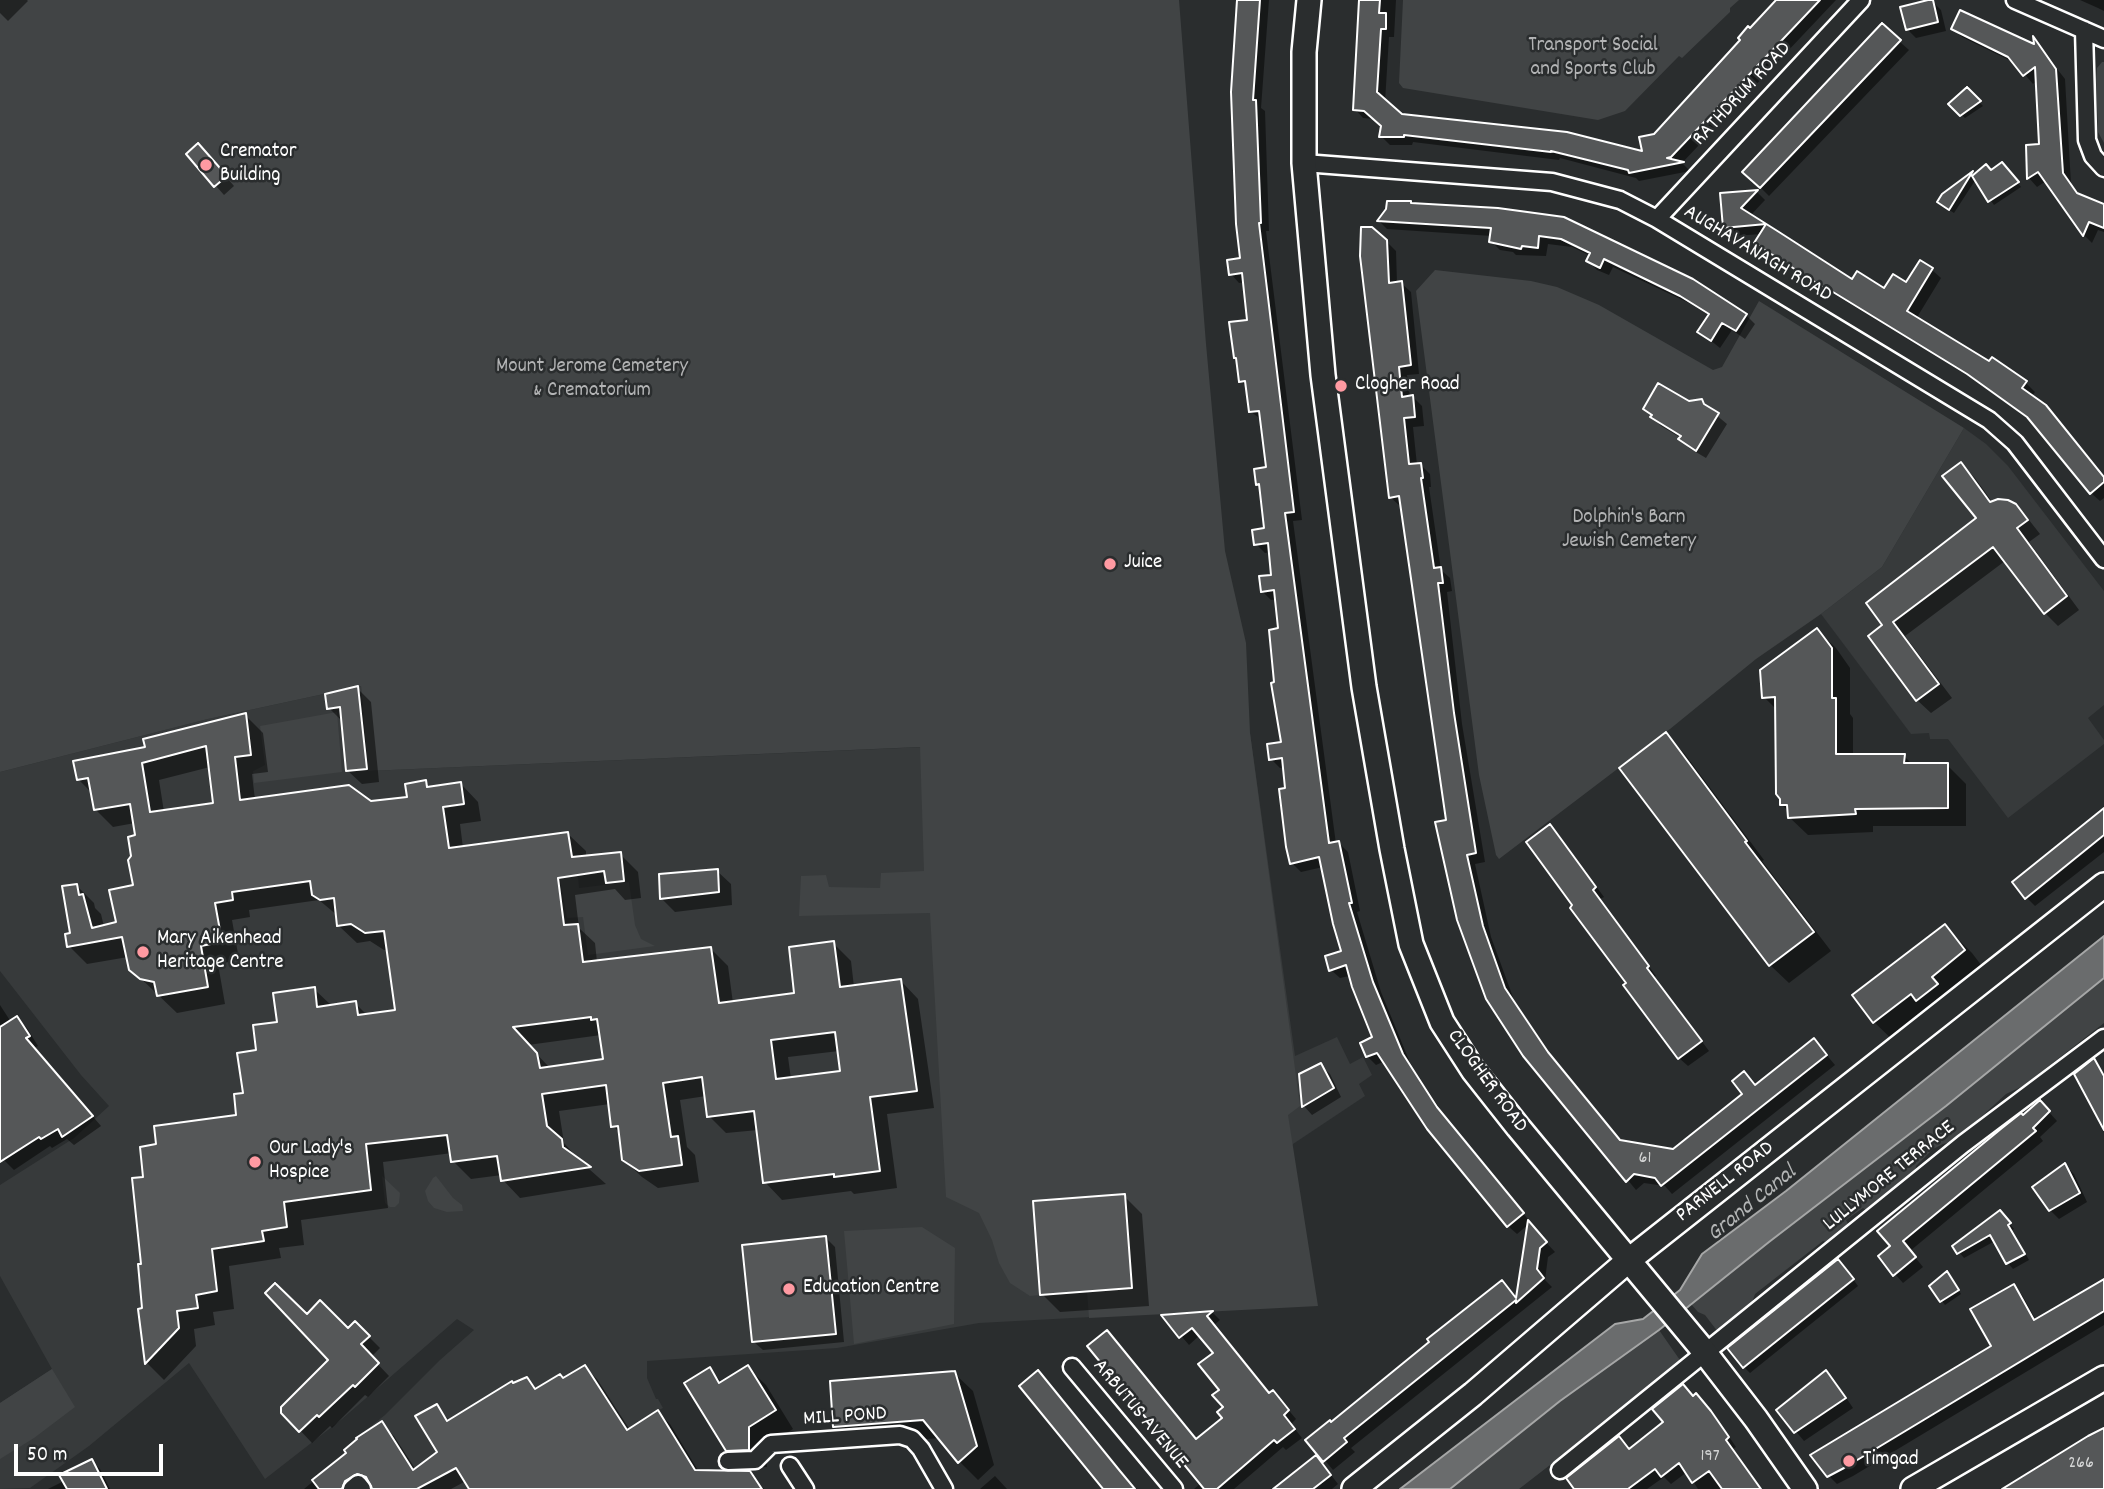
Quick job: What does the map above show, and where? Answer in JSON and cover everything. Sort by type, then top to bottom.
[{"type":"street","name":"CLOGHER ROAD","points":[[1309,0],[1304,52],[1304,163],[1323,375],[1364,687],[1410,944],[1442,1022],[1473,1070],[1702,1349],[1805,1489]]},
{"type":"street","name":"RATHDRUM ROAD","points":[[1657,219],[1861,0]]},
{"type":"street","points":[[2015,0],[2104,38]]},
{"type":"street","points":[[2084,30],[2087,140],[2093,156],[2104,168]]},
{"type":"street","name":"AUGHAVANAGH ROAD","points":[[1304,163],[1552,182],[1620,200],[1657,219],[1989,420],[2015,443],[2104,559]]},
{"type":"street","name":"PARNELL ROAD","points":[[1354,1489],[1634,1266],[2104,884]]},
{"type":"street","name":"LULLYMORE TERRACE","points":[[1560,1470],[1675,1379],[1702,1349],[1963,1144],[2104,1038]]},
{"type":"street","name":"ARBUTUS AVENUE","points":[[1072,1367],[1174,1489]]},
{"type":"street","points":[[1913,1489],[2104,1378]]},
{"type":"street","name":"MILL POND","points":[[728,1461],[755,1460],[771,1444],[900,1435],[912,1439],[921,1449],[944,1489]]},
{"type":"street","points":[[790,1466],[805,1489]]},
{"type":"street","points":[[352,1489],[358,1484],[362,1489]]},
{"type":"shaded area","points":[[1964,428],[1986,444],[2008,466],[2104,591],[2104,705],[2088,718],[2104,744],[2008,818],[1948,739],[1930,739],[1929,733],[1911,734],[1821,614],[1882,567]]},
{"type":"shaded area","points":[[361,686],[368,771],[1250,733],[1295,1056],[1337,1037],[1350,1064],[1363,1057],[1372,1075],[1359,1084],[1365,1096],[1293,1144],[1203,1311],[979,1323],[837,1348],[647,1361],[647,1378],[663,1408],[659,1410],[706,1489],[425,1489],[409,1463],[394,1473],[375,1456],[361,1434],[385,1415],[474,1330],[457,1319],[342,1419],[265,1479],[189,1363],[89,1446],[30,1488],[0,1489],[0,1403],[52,1369],[0,1276],[0,1185],[74,1138],[109,1106],[81,1075],[0,971],[0,772],[208,719]]},
{"type":"shaded area","points":[[2104,936],[2104,978],[1946,1106],[1659,1330],[1560,1401],[1450,1489],[1400,1489],[1615,1324],[1643,1319],[1680,1290],[1702,1254],[1786,1191]]},
{"type":"green space","name":"Mount Jerome Cemetery & Crematorium","points":[[0,0],[1179,0],[1225,551],[1246,643],[1250,733],[1300,1106],[1288,1115],[1318,1306],[1089,1318],[1087,1291],[1131,1285],[1125,1194],[1034,1201],[1040,1295],[1030,1296],[1010,1283],[979,1213],[946,1197],[930,913],[799,916],[801,876],[826,875],[829,887],[880,888],[881,873],[924,871],[920,747],[368,771],[361,686],[208,719],[0,772]]},
{"type":"green space","name":"Transport Social and Sports Club","points":[[1403,0],[1739,0],[1730,8],[1730,12],[1682,58],[1679,56],[1625,111],[1598,120],[1403,88],[1399,83]]},
{"type":"green space","points":[[2102,62],[2104,143],[2098,132],[2096,80],[2097,68]]},
{"type":"green space","name":"Dolphin's Barn Jewish Cemetery","points":[[1435,270],[1531,281],[1557,287],[1599,305],[1713,370],[1722,367],[1759,301],[1964,428],[1882,567],[1756,659],[1670,729],[1499,859],[1479,775],[1416,291]]},
{"type":"green space","points":[[337,712],[342,772],[254,783],[253,771],[265,765],[260,726]]},
{"type":"green space","points":[[578,876],[579,888],[629,882],[635,925],[641,939],[655,946],[588,955],[583,917],[567,918],[560,879]]},
{"type":"green space","points":[[2104,978],[2104,1023],[2023,1086],[2006,1094],[1955,1141],[1933,1149],[1916,1166],[1915,1175],[1869,1212],[1863,1208],[1846,1220],[1849,1226],[1829,1243],[1823,1241],[1755,1294],[1750,1308],[1718,1332],[1705,1315],[1691,1304],[1946,1106]]},
{"type":"green space","points":[[382,1176],[400,1193],[399,1203],[395,1207],[385,1203]]},
{"type":"green space","points":[[436,1176],[462,1205],[463,1211],[447,1212],[434,1208],[428,1201],[425,1191]]},
{"type":"green space","points":[[922,1227],[955,1248],[954,1324],[854,1344],[844,1231]]},
{"type":"green space","points":[[1659,1330],[1682,1363],[1519,1489],[1450,1489],[1560,1401]]},
{"type":"green space","points":[[52,1369],[75,1407],[34,1438],[0,1459],[0,1403]]},
{"type":"building","points":[[1237,0],[1260,0],[1253,100],[1256,100],[1259,223],[1294,512],[1285,513],[1329,843],[1339,841],[1352,903],[1349,903],[1373,982],[1403,1054],[1437,1107],[1524,1213],[1507,1227],[1427,1129],[1377,1053],[1366,1057],[1360,1043],[1372,1037],[1346,965],[1329,971],[1325,956],[1341,951],[1319,857],[1290,864],[1286,847],[1279,789],[1285,788],[1282,758],[1269,760],[1267,744],[1281,742],[1271,683],[1274,682],[1269,630],[1278,628],[1274,590],[1261,592],[1259,576],[1271,575],[1268,543],[1254,545],[1252,530],[1264,528],[1259,484],[1256,485],[1254,469],[1266,467],[1259,411],[1249,412],[1245,381],[1239,382],[1229,322],[1247,320],[1242,273],[1229,275],[1227,260],[1240,258],[1236,224],[1231,92]]},
{"type":"building","points":[[1359,0],[1380,0],[1379,13],[1386,13],[1386,29],[1381,29],[1377,92],[1402,114],[1567,132],[1642,151],[1639,137],[1654,134],[1740,40],[1738,38],[1748,26],[1750,28],[1776,0],[1820,0],[1671,157],[1667,158],[1684,162],[1629,173],[1628,170],[1551,151],[1404,135],[1379,137],[1381,126],[1364,111],[1353,110]]},
{"type":"building","points":[[1933,0],[1938,22],[1906,30],[1900,7]]},
{"type":"building","points":[[1960,10],[2034,44],[2033,36],[2056,69],[2063,173],[2077,193],[2104,204],[2104,228],[2089,222],[2083,236],[2038,172],[2027,179],[2026,145],[2039,144],[2035,67],[2023,76],[2008,57],[1951,29]]},
{"type":"building","points":[[1882,23],[1901,40],[1760,188],[1742,172]]},
{"type":"building","points":[[1967,87],[1981,101],[1960,116],[1948,104]]},
{"type":"building","name":"Cremator Building","points":[[198,143],[227,176],[214,187],[186,154]]},
{"type":"building","points":[[2002,162],[2019,182],[1988,202],[1972,176],[1986,164],[1991,170]]},
{"type":"building","points":[[1973,171],[1949,210],[1937,202],[1942,194]]},
{"type":"building","points":[[1758,190],[1741,208],[1852,279],[1857,271],[1884,288],[1893,274],[1906,282],[1920,260],[1933,268],[1907,311],[1989,361],[1992,357],[2027,381],[2022,388],[2046,405],[2104,477],[2104,482],[2090,494],[2027,417],[1967,374],[1754,243],[1766,224],[1723,228],[1720,193]]},
{"type":"building","points":[[1387,201],[1498,208],[1564,217],[1693,279],[1747,314],[1736,331],[1722,323],[1711,341],[1697,332],[1709,314],[1680,296],[1604,259],[1600,268],[1586,261],[1590,253],[1561,239],[1539,236],[1538,248],[1522,246],[1521,249],[1489,242],[1491,228],[1377,221],[1386,209]]},
{"type":"building","points":[[1361,227],[1372,227],[1387,240],[1389,283],[1402,281],[1411,365],[1399,367],[1402,397],[1413,395],[1415,417],[1404,418],[1409,464],[1421,463],[1434,568],[1441,567],[1443,583],[1438,583],[1454,713],[1476,853],[1467,855],[1483,926],[1505,988],[1548,1052],[1620,1140],[1673,1149],[1742,1094],[1732,1081],[1744,1071],[1755,1085],[1814,1038],[1827,1055],[1661,1186],[1655,1178],[1634,1174],[1626,1182],[1523,1056],[1486,999],[1457,920],[1435,822],[1446,820],[1399,496],[1389,498],[1360,256]]},
{"type":"building","points":[[1658,383],[1689,401],[1702,399],[1704,404],[1719,413],[1696,451],[1678,439],[1681,436],[1650,417],[1652,415],[1643,409]]},
{"type":"building","points":[[1961,462],[1990,502],[1998,499],[2016,504],[2028,520],[2017,528],[2067,596],[2044,614],[1993,547],[1893,622],[1939,684],[1916,701],[1868,636],[1882,625],[1866,603],[1976,518],[1942,476]]},
{"type":"building","points":[[1817,628],[1832,648],[1832,698],[1836,698],[1836,754],[1905,754],[1904,763],[1948,763],[1948,808],[1855,809],[1856,814],[1788,818],[1787,805],[1780,805],[1776,794],[1775,697],[1762,698],[1760,670]]},
{"type":"building","points":[[358,686],[367,769],[346,771],[340,707],[327,709],[325,694]]},
{"type":"building","points":[[246,713],[251,755],[235,757],[240,800],[349,785],[371,801],[407,797],[405,784],[426,780],[427,787],[461,782],[464,804],[443,807],[449,848],[568,832],[572,857],[621,852],[624,881],[606,883],[604,871],[558,878],[564,925],[578,924],[583,962],[711,947],[719,1003],[794,993],[789,947],[834,941],[840,987],[901,979],[917,1091],[870,1097],[880,1171],[763,1183],[754,1111],[707,1117],[702,1077],[663,1083],[671,1137],[678,1136],[682,1165],[639,1171],[622,1160],[618,1126],[611,1127],[606,1085],[542,1094],[547,1126],[562,1139],[563,1147],[591,1167],[501,1181],[497,1156],[451,1162],[447,1135],[366,1144],[371,1190],[284,1202],[287,1227],[262,1231],[264,1241],[212,1249],[217,1291],[196,1295],[198,1308],[177,1311],[179,1328],[145,1364],[138,1309],[142,1308],[138,1264],[141,1264],[132,1178],[143,1177],[140,1147],[156,1144],[154,1126],[236,1115],[234,1094],[243,1093],[237,1053],[256,1050],[253,1025],[277,1022],[273,993],[315,987],[317,1007],[356,1001],[358,1015],[395,1010],[384,931],[365,933],[351,924],[337,926],[334,898],[320,900],[312,895],[310,881],[232,892],[233,900],[215,903],[221,936],[216,943],[201,946],[208,987],[157,996],[154,982],[140,979],[129,970],[122,937],[67,947],[65,934],[70,933],[62,886],[77,884],[79,895],[83,894],[92,928],[116,922],[109,890],[133,885],[128,860],[131,856],[128,837],[135,835],[130,804],[94,810],[88,778],[77,780],[73,761],[145,747],[143,739]],"holes":[[[206,746],[213,803],[150,812],[142,763]],[[591,1017],[591,1020],[597,1019],[603,1059],[540,1068],[537,1053],[513,1027]],[[835,1032],[840,1071],[776,1079],[771,1040]]]},
{"type":"building","points":[[1666,732],[1814,932],[1769,966],[1619,768]]},
{"type":"building","points":[[2104,808],[2104,835],[2025,899],[2012,882]]},
{"type":"building","points":[[1550,824],[1596,887],[1593,890],[1649,966],[1647,968],[1702,1041],[1678,1059],[1623,985],[1626,983],[1570,908],[1572,905],[1526,842]]},
{"type":"building","points":[[718,869],[719,892],[660,899],[659,874]]},
{"type":"building","points":[[1945,924],[1965,950],[1932,977],[1938,984],[1916,1001],[1911,994],[1873,1023],[1852,995]]},
{"type":"building","points":[[17,1016],[30,1036],[26,1038],[93,1116],[62,1137],[58,1129],[41,1139],[39,1137],[0,1162],[0,1027]]},
{"type":"building","points":[[2094,1058],[2104,1076],[2104,1130],[2074,1074]]},
{"type":"building","points":[[1321,1063],[1334,1088],[1302,1107],[1299,1074]]},
{"type":"building","points":[[2040,1100],[2050,1111],[2033,1128],[2036,1131],[1903,1241],[1916,1257],[1893,1276],[1878,1256],[1890,1246],[1877,1231]]},
{"type":"building","points":[[2065,1163],[2080,1193],[2049,1211],[2032,1187]]},
{"type":"building","points":[[1125,1194],[1132,1288],[1040,1295],[1033,1201]]},
{"type":"building","points":[[2000,1210],[2011,1223],[2008,1225],[2025,1254],[2006,1264],[1990,1235],[1957,1254],[1952,1246]]},
{"type":"building","points":[[1528,1220],[1547,1242],[1540,1248],[1537,1269],[1544,1278],[1344,1438],[1347,1442],[1323,1462],[1305,1440],[1330,1420],[1331,1422],[1429,1342],[1427,1339],[1502,1280],[1516,1298]]},
{"type":"building","name":"Education Centre","points":[[826,1236],[836,1334],[752,1342],[742,1245]]},
{"type":"building","points":[[1838,1259],[1854,1279],[1743,1368],[1727,1348]]},
{"type":"building","points":[[1947,1271],[1959,1290],[1940,1302],[1929,1286]]},
{"type":"building","points":[[2104,1279],[2104,1311],[1844,1468],[1827,1477],[1810,1455],[1991,1346],[1970,1309],[2014,1284],[2034,1320]]},
{"type":"building","points":[[275,1283],[307,1314],[320,1300],[348,1328],[355,1321],[370,1336],[361,1344],[379,1363],[355,1387],[353,1385],[299,1432],[281,1413],[281,1407],[328,1360],[265,1293]]},
{"type":"building","points":[[1213,1311],[1207,1316],[1269,1393],[1273,1390],[1289,1410],[1284,1415],[1295,1429],[1277,1443],[1274,1440],[1217,1489],[1204,1489],[1087,1346],[1107,1330],[1196,1439],[1222,1418],[1217,1412],[1223,1407],[1212,1395],[1219,1390],[1198,1364],[1213,1353],[1192,1328],[1179,1338],[1161,1315]]},
{"type":"building","points":[[585,1365],[627,1430],[658,1410],[695,1470],[750,1471],[762,1489],[469,1489],[456,1468],[417,1489],[372,1489],[366,1477],[357,1474],[345,1481],[342,1489],[319,1489],[312,1480],[346,1453],[344,1450],[356,1438],[382,1421],[413,1470],[437,1452],[415,1416],[437,1404],[447,1421],[512,1381],[513,1383],[527,1377],[535,1389],[560,1374],[563,1378]]},
{"type":"building","points":[[748,1365],[776,1410],[749,1427],[749,1450],[726,1451],[684,1383],[710,1367],[719,1383]]},
{"type":"building","points":[[1038,1370],[1135,1489],[1103,1489],[1019,1386]]},
{"type":"building","points":[[1826,1370],[1846,1398],[1794,1433],[1776,1410]]},
{"type":"building","points":[[955,1371],[977,1446],[958,1463],[923,1420],[833,1427],[830,1381]]},
{"type":"building","points":[[1683,1384],[1693,1396],[1696,1393],[1711,1411],[1729,1437],[1726,1440],[1761,1489],[1722,1489],[1709,1471],[1692,1483],[1679,1463],[1661,1477],[1655,1469],[1628,1489],[1574,1489],[1566,1478],[1619,1436],[1629,1449],[1663,1422],[1652,1409]]},
{"type":"building","points":[[2104,1428],[2104,1489],[2002,1489],[2088,1436]]},
{"type":"building","points":[[1316,1455],[1331,1475],[1313,1489],[1273,1489]]},
{"type":"building","points":[[92,1459],[107,1489],[67,1489],[59,1475]]},
{"type":"place","name":"Cremator Building","points":[[206,165]]},
{"type":"place","name":"Clogher Road","points":[[1341,386]]},
{"type":"place","name":"Juice","points":[[1110,564]]},
{"type":"place","name":"Mary Aikenhead Heritage Centre","points":[[143,952]]},
{"type":"place","name":"Our Lady's Hospice","points":[[255,1162]]},
{"type":"place","name":"Education Centre","points":[[789,1289]]},
{"type":"place","name":"Timgad","points":[[1849,1461]]},
{"type":"water label","name":"Grand Canal","points":[[1753,1205]]}]
